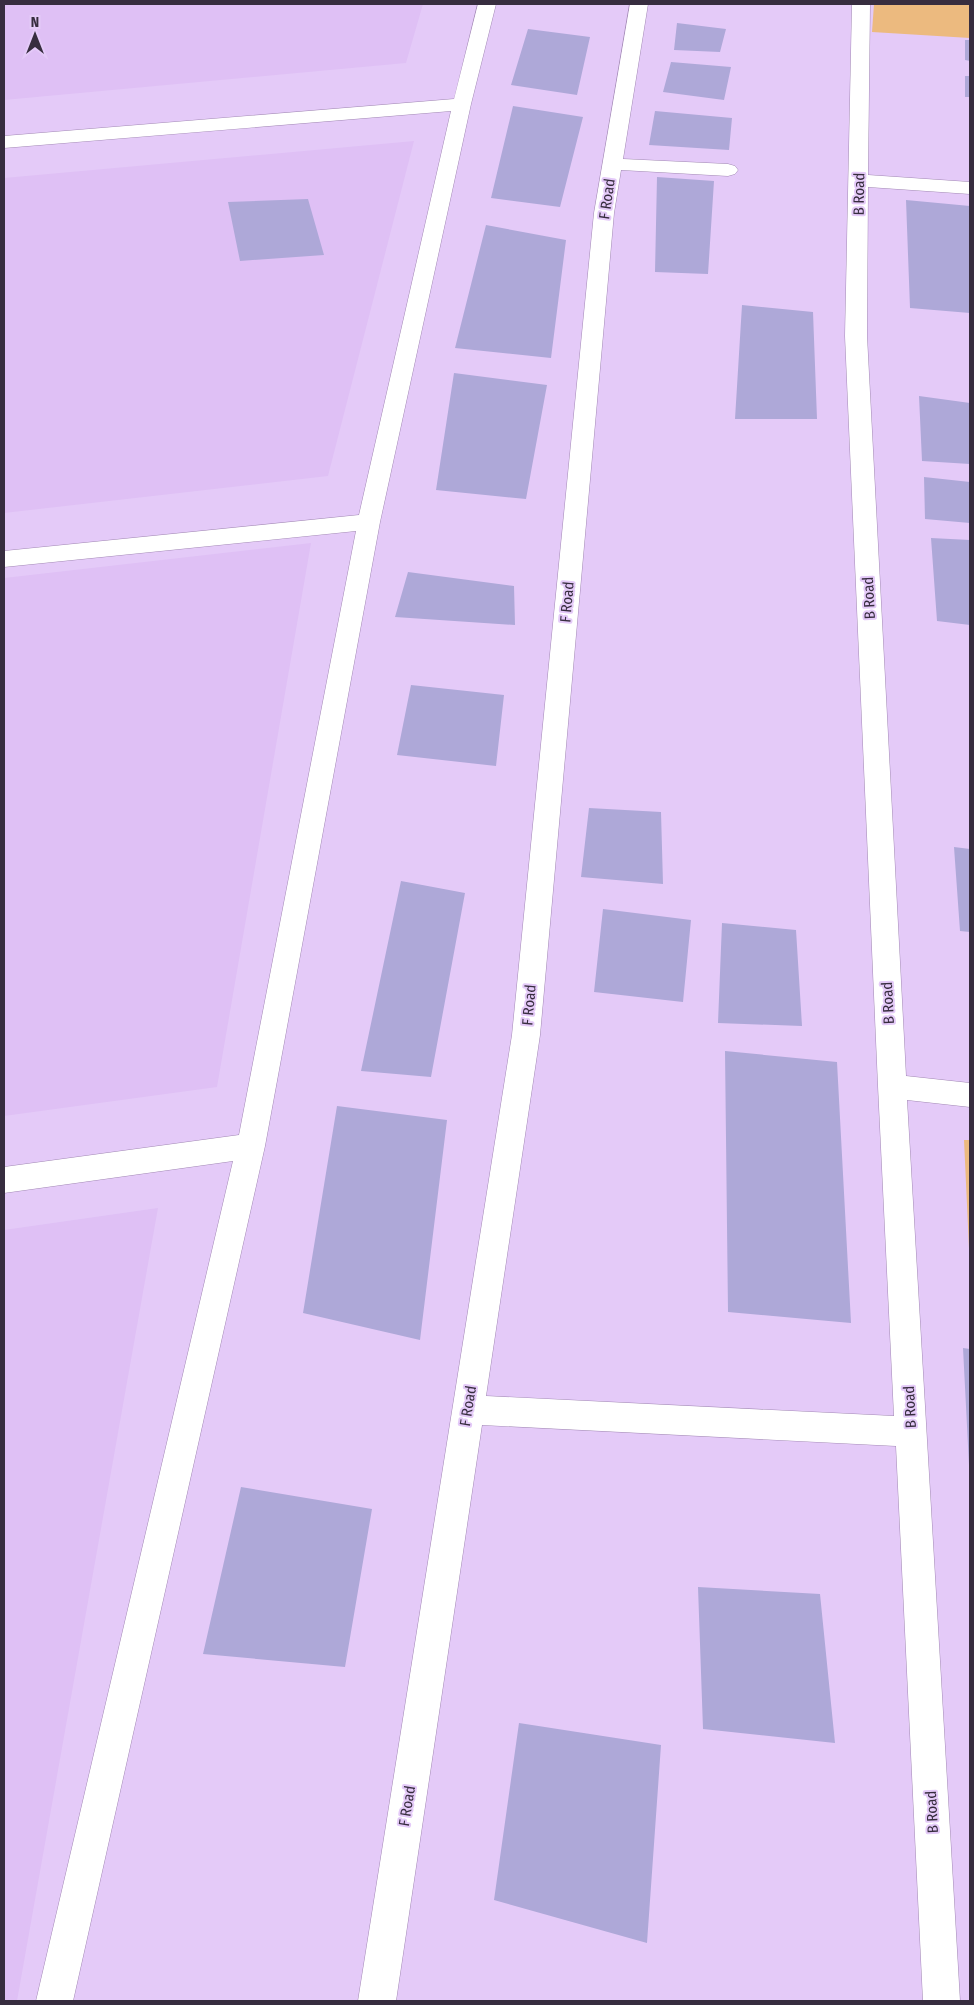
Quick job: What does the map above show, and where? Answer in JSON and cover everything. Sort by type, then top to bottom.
[{"type":"street","points":[[54,2001],[251,1146],[369,522],[462,104],[487,4]]},
{"type":"street","name":"F Road","points":[[377,2001],[526,1035],[604,223],[639,4]]},
{"type":"street","name":"B Road","points":[[861,4],[856,336],[892,1086],[942,2001]]},
{"type":"street","points":[[4,142],[462,104]]},
{"type":"street","points":[[613,164],[728,170]]},
{"type":"street","points":[[859,180],[970,188]]},
{"type":"street","points":[[4,559],[369,522]]},
{"type":"street","points":[[892,1086],[970,1094]]},
{"type":"street","points":[[4,1180],[251,1146]]},
{"type":"street","points":[[468,1410],[911,1432]]},
{"type":"shaded area","points":[[4,4],[423,4],[406,63],[4,100]]},
{"type":"shaded area","points":[[874,4],[970,4],[970,38],[872,32]]},
{"type":"shaded area","points":[[414,141],[328,476],[4,513],[4,178]]},
{"type":"shaded area","points":[[311,543],[217,1087],[4,1116],[4,578]]},
{"type":"shaded area","points":[[964,1140],[970,1140],[970,1270]]},
{"type":"shaded area","points":[[158,1208],[17,2001],[4,2001],[4,1230]]},
{"type":"building","points":[[677,23],[726,29],[720,52],[674,50]]},
{"type":"building","points":[[528,29],[590,37],[577,95],[511,85]]},
{"type":"building","points":[[965,40],[970,40],[970,61],[965,60]]},
{"type":"building","points":[[671,62],[731,67],[724,100],[663,92]]},
{"type":"building","points":[[965,76],[970,76],[970,97],[965,97]]},
{"type":"building","points":[[513,106],[583,117],[560,207],[491,198]]},
{"type":"building","points":[[655,111],[732,118],[729,150],[649,145]]},
{"type":"building","points":[[657,177],[714,181],[708,274],[655,272]]},
{"type":"building","points":[[308,199],[324,255],[240,261],[228,202]]},
{"type":"building","points":[[906,200],[970,206],[970,313],[910,308]]},
{"type":"building","points":[[486,225],[566,240],[551,358],[455,348]]},
{"type":"building","points":[[742,305],[813,312],[817,419],[735,419]]},
{"type":"building","points":[[454,373],[547,385],[526,499],[436,490]]},
{"type":"building","points":[[919,396],[970,403],[970,464],[922,461]]},
{"type":"building","points":[[924,477],[970,482],[970,523],[925,519]]},
{"type":"building","points":[[931,538],[970,540],[970,625],[937,621]]},
{"type":"building","points":[[408,572],[514,586],[515,625],[395,617]]},
{"type":"building","points":[[411,685],[504,695],[496,766],[397,755]]},
{"type":"building","points":[[589,808],[661,812],[663,884],[581,877]]},
{"type":"building","points":[[954,847],[970,849],[970,932],[960,931]]},
{"type":"building","points":[[401,881],[465,893],[431,1077],[361,1071]]},
{"type":"building","points":[[603,909],[691,920],[683,1002],[594,992]]},
{"type":"building","points":[[722,923],[796,930],[802,1026],[718,1023]]},
{"type":"building","points":[[725,1051],[837,1062],[851,1323],[728,1312]]},
{"type":"building","points":[[337,1106],[447,1120],[420,1340],[303,1313]]},
{"type":"building","points":[[963,1348],[970,1349],[970,1465],[969,1465]]},
{"type":"building","points":[[241,1487],[372,1509],[345,1667],[203,1654]]},
{"type":"building","points":[[698,1587],[820,1594],[835,1743],[703,1729]]},
{"type":"building","points":[[519,1723],[661,1745],[647,1943],[494,1900]]}]
